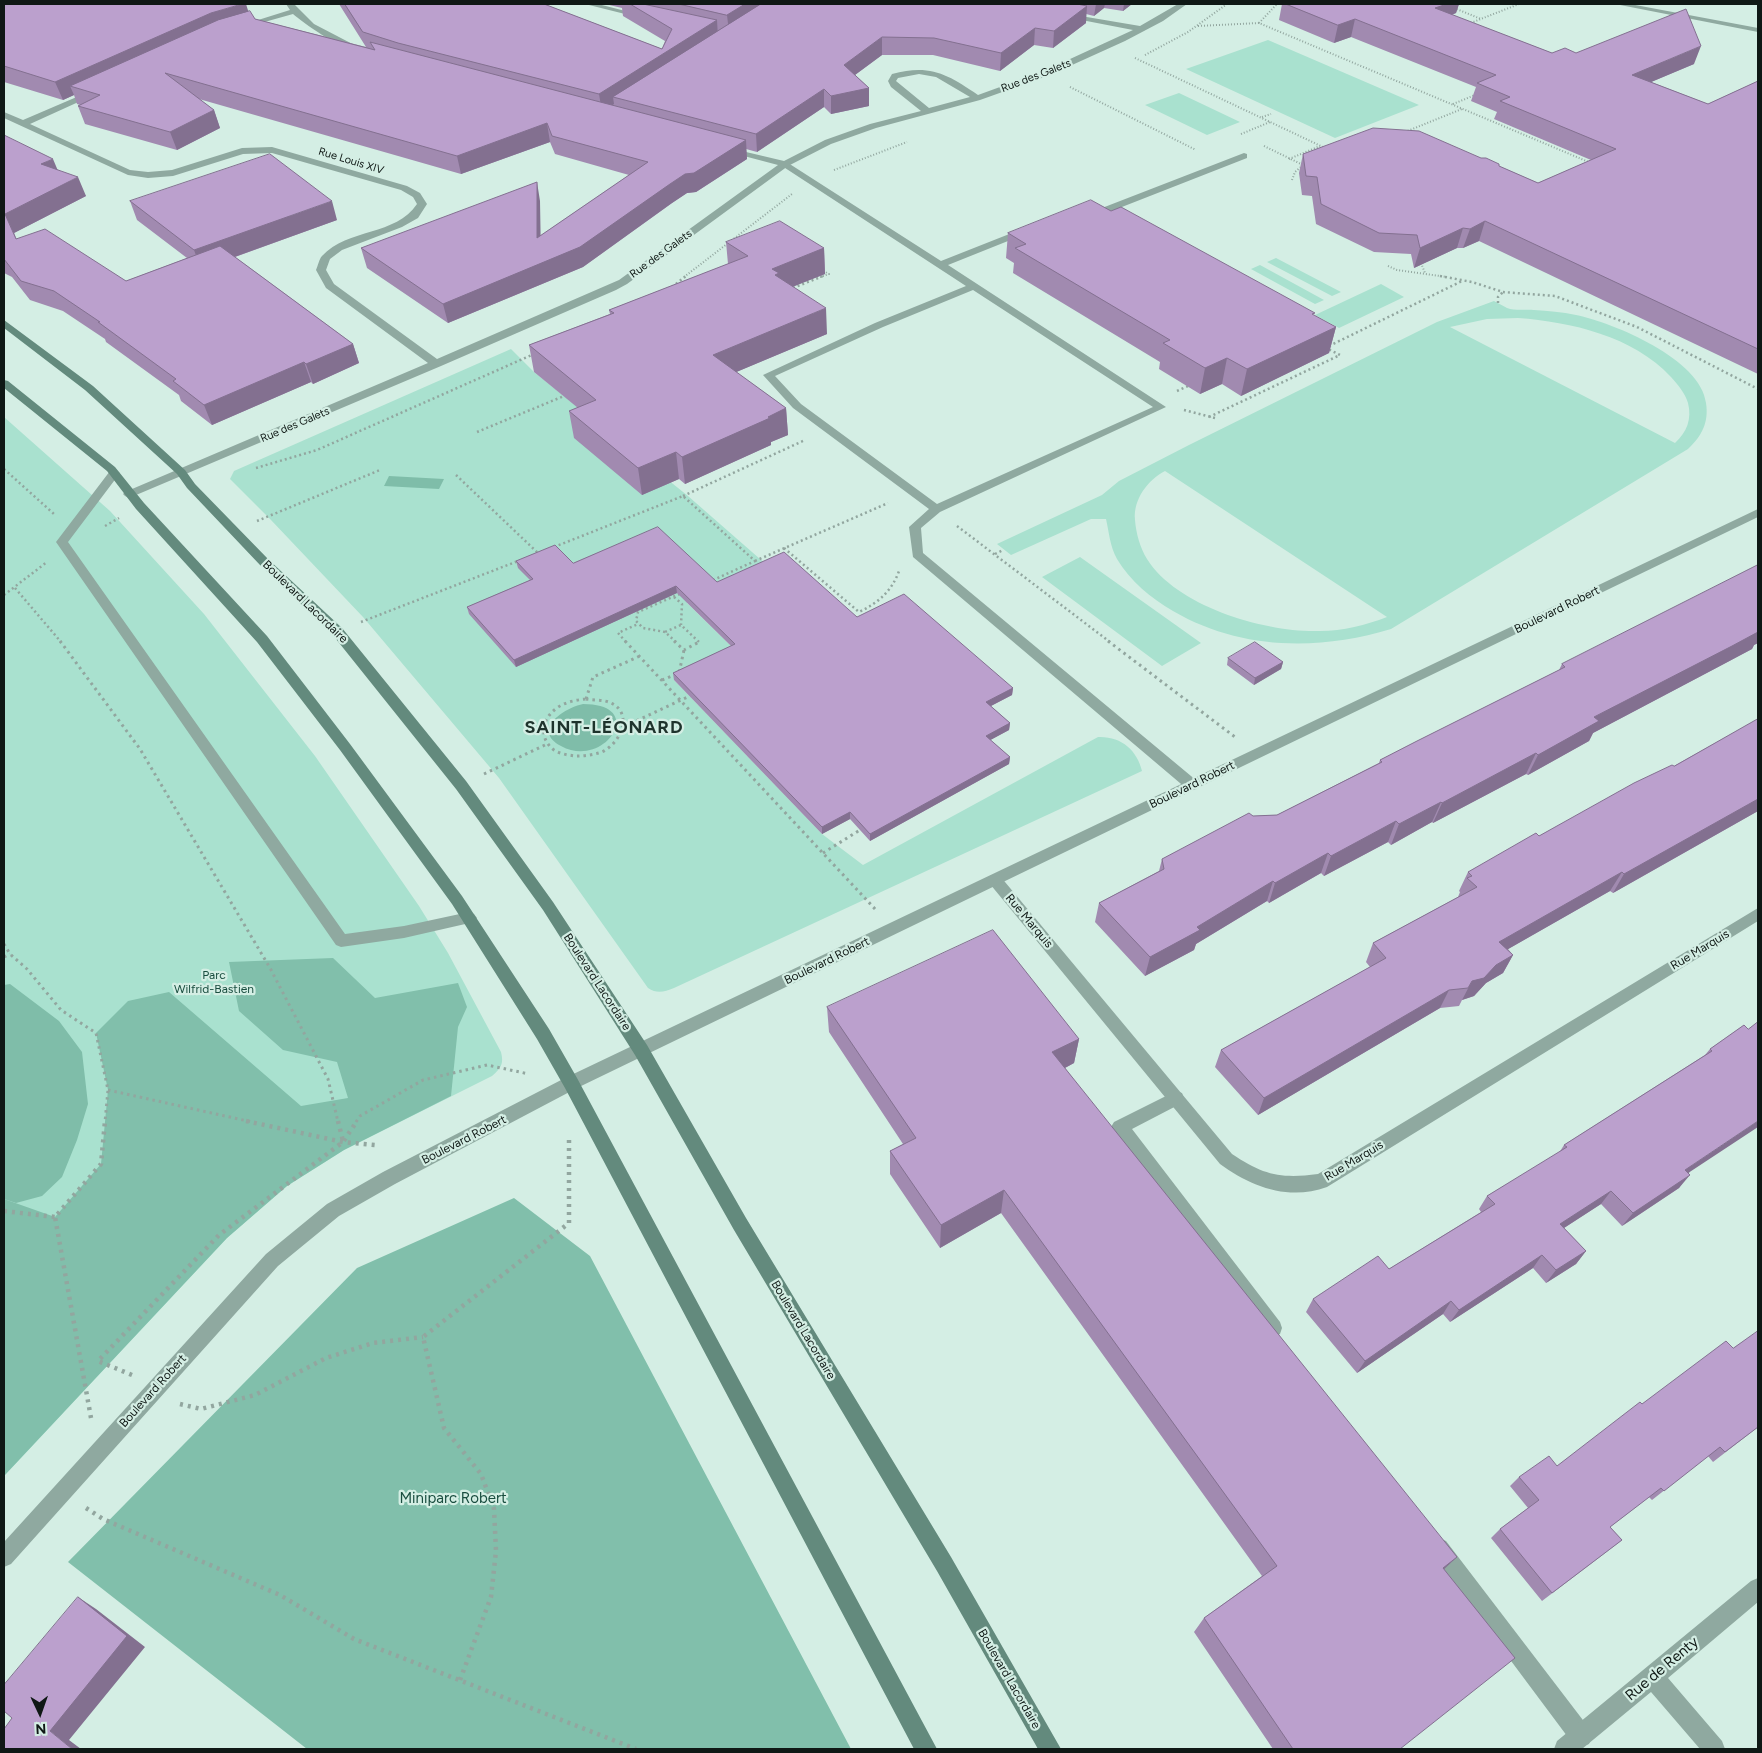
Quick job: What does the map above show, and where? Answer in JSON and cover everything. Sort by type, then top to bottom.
[{"type":"main road","name":"Boulevard Lacordaire","points":[[4,323],[90,388],[180,472],[264,562],[337,631],[461,785],[548,906],[641,1050],[740,1224],[944,1564],[1050,1749]]},
{"type":"main road","points":[[4,383],[114,473],[129,494],[262,639],[345,747],[469,918],[543,1034],[570,1083],[926,1749]]},
{"type":"street","points":[[589,4],[654,19]]},
{"type":"street","name":"Rue des Galets","points":[[129,494],[437,364],[623,282],[785,164],[841,137],[977,98],[1065,66],[1141,29],[1183,4]]},
{"type":"street","points":[[1619,4],[1758,30]]},
{"type":"street","points":[[233,29],[292,8],[325,33],[369,53]]},
{"type":"street","points":[[1053,13],[1141,29]]},
{"type":"street","points":[[928,112],[894,85],[892,81],[895,76],[918,71],[943,75],[977,98]]},
{"type":"street","points":[[24,123],[97,90]]},
{"type":"street","name":"Rue Louis XIV","points":[[4,114],[128,172],[148,175],[173,173],[236,153],[258,149],[272,150],[404,188],[417,194],[422,204],[417,214],[401,224],[333,251],[322,261],[320,271],[322,277],[330,286],[437,364]]},
{"type":"street","points":[[722,148],[785,164],[1161,407],[936,509],[915,527],[917,554],[1192,785]]},
{"type":"street","points":[[1083,208],[1090,206],[1101,212],[1244,156]]},
{"type":"street","points":[[940,264],[1034,228]]},
{"type":"street","points":[[936,509],[798,406],[768,375],[879,325],[974,286]]},
{"type":"street","points":[[114,473],[62,542],[341,941],[404,932],[469,918]]},
{"type":"street","name":"Boulevard Robert","points":[[4,1557],[272,1260],[334,1210],[389,1178],[570,1083],[1758,513]]},
{"type":"street","name":"Rue Marquis","points":[[995,880],[1226,1159],[1247,1175],[1273,1183],[1297,1185],[1321,1181],[1758,914]]},
{"type":"street","points":[[1176,1098],[1120,1127],[1282,1341]]},
{"type":"street","points":[[1426,1531],[1573,1743]]},
{"type":"street","name":"Rue de Renty","points":[[1573,1743],[1758,1588]]},
{"type":"street","points":[[1652,1676],[1714,1749]]},
{"type":"path","points":[[1128,62],[1164,46],[1198,26],[1227,4]]},
{"type":"path","points":[[1260,23],[1277,4]]},
{"type":"path","points":[[1467,24],[1519,4]]},
{"type":"path","points":[[1450,7],[1481,19]]},
{"type":"path","points":[[1190,27],[1260,23],[1599,166]]},
{"type":"path","points":[[1132,56],[1328,150]]},
{"type":"path","points":[[1062,90],[1078,83]]},
{"type":"path","points":[[1065,85],[1201,152]]},
{"type":"path","points":[[1453,104],[1478,94]]},
{"type":"path","points":[[1398,134],[1462,108]]},
{"type":"path","points":[[1262,118],[1271,114]]},
{"type":"path","points":[[1238,135],[1271,122]]},
{"type":"path","points":[[670,288],[810,180],[909,141]]},
{"type":"path","points":[[1259,144],[1303,165],[1295,172],[1292,180]]},
{"type":"path","points":[[1289,158],[1320,146]]},
{"type":"path","points":[[1421,263],[1425,273]]},
{"type":"path","points":[[1388,266],[1397,270],[1464,280],[1503,292],[1556,296],[1592,309],[1684,350],[1758,389]]},
{"type":"path","points":[[790,289],[829,274],[821,269]]},
{"type":"path","points":[[1209,416],[1340,355],[1326,347],[1464,280]]},
{"type":"path","points":[[1498,303],[1498,297],[1503,292]]},
{"type":"path","points":[[254,468],[317,450],[536,353]]},
{"type":"path","points":[[477,432],[564,396]]},
{"type":"path","points":[[1184,410],[1215,418]]},
{"type":"path","points":[[537,553],[683,496],[804,441],[808,436]]},
{"type":"path","points":[[4,469],[71,529]]},
{"type":"path","points":[[234,531],[380,470]]},
{"type":"path","points":[[456,475],[542,558]]},
{"type":"path","points":[[683,496],[755,561]]},
{"type":"path","points":[[710,581],[892,501]]},
{"type":"path","points":[[954,523],[1257,754]]},
{"type":"path","points":[[784,548],[859,612]]},
{"type":"path","points":[[995,554],[1003,550]]},
{"type":"path","points":[[337,631],[519,560]]},
{"type":"path","points":[[854,615],[873,606],[886,595],[896,582],[900,568]]},
{"type":"path","points":[[4,595],[15,588],[64,645],[140,749],[270,968],[328,1079],[343,1142]]},
{"type":"path","points":[[683,593],[638,612],[636,621],[643,628],[665,632],[684,650]]},
{"type":"path","points":[[674,597],[682,604],[680,624]]},
{"type":"path","points":[[638,624],[618,633],[894,929]]},
{"type":"path","points":[[665,632],[680,624]]},
{"type":"path","points":[[662,680],[679,673],[684,650],[699,642],[680,624]]},
{"type":"path","points":[[586,699],[594,678],[640,656]]},
{"type":"path","points":[[625,727],[690,696]]},
{"type":"path","points":[[586,699],[604,701],[614,706],[622,713],[625,727],[618,740],[596,754],[567,755],[555,751],[547,744],[543,736],[543,726],[547,717],[555,709],[566,703],[586,699]]},
{"type":"path","points":[[461,785],[547,744]]},
{"type":"path","points":[[823,853],[860,830]]},
{"type":"path","points":[[4,944],[10,954],[26,969],[61,1010],[96,1034],[108,1090],[101,1164],[55,1217]]},
{"type":"path","points":[[4,957],[10,954]]},
{"type":"path","points":[[570,1083],[487,1065],[424,1080],[360,1116],[343,1142],[219,1235],[98,1361],[152,1392],[201,1409],[255,1395],[326,1358],[373,1343],[423,1337],[568,1223],[570,1130]]},
{"type":"path","points":[[108,1090],[343,1142],[375,1146]]},
{"type":"path","points":[[4,1211],[55,1217]]},
{"type":"path","points":[[55,1217],[97,1454]]},
{"type":"path","points":[[423,1337],[444,1428],[481,1474],[494,1509],[496,1551],[491,1597],[460,1680]]},
{"type":"path","points":[[63,1491],[103,1520],[280,1595],[354,1639],[636,1749]]},
{"type":"green space","points":[[1268,40],[1419,105],[1335,138],[1186,69]]},
{"type":"green space","points":[[1179,93],[1240,122],[1207,135],[1145,105]]},
{"type":"green space","points":[[1276,258],[1341,292],[1332,296],[1267,262]]},
{"type":"green space","points":[[1260,265],[1324,300],[1315,304],[1251,269]]},
{"type":"green space","points":[[1381,284],[1404,297],[1339,328],[1315,315]]},
{"type":"green space","points":[[1494,301],[1510,309],[1571,314],[1612,326],[1653,346],[1673,358],[1689,372],[1701,387],[1706,403],[1707,410],[1701,434],[1688,449],[1391,629],[1336,641],[1280,643],[1252,640],[1199,624],[1173,611],[1142,588],[1122,567],[1113,550],[1106,519],[1091,519],[1011,555],[997,544],[1102,495],[1119,481],[1437,322]],"holes":[[[1518,318],[1559,323],[1580,328],[1620,341],[1639,351],[1656,363],[1674,380],[1687,399],[1689,420],[1683,434],[1675,443],[1450,327],[1487,319]],[[1165,471],[1387,617],[1346,629],[1329,631],[1299,630],[1250,622],[1225,614],[1179,591],[1161,576],[1147,559],[1137,535],[1135,512],[1139,498],[1148,485]]]},
{"type":"green space","points":[[511,349],[534,372],[688,496],[768,566],[687,603],[736,651],[674,680],[822,834],[863,865],[1098,737],[1114,739],[1127,746],[1140,763],[1142,771],[674,988],[661,992],[648,988],[499,778],[363,617],[230,479],[234,471]]},
{"type":"green space","name":"Parc Wilfrid-Bastien","points":[[4,417],[110,511],[204,614],[315,756],[419,906],[448,953],[501,1052],[502,1063],[492,1076],[344,1150],[287,1186],[227,1238],[4,1476]]},
{"type":"green space","points":[[1080,557],[1201,643],[1162,666],[1042,577]]},
{"type":"green space","points":[[333,958],[375,998],[458,983],[467,1007],[458,1027],[451,1096],[344,1150],[287,1186],[227,1238],[4,1476],[4,1199],[55,1217],[101,1164],[108,1090],[96,1033],[128,1001],[169,992],[301,1106],[348,1098],[337,1062],[283,1050],[239,1011],[229,962]]},
{"type":"green space","name":"Miniparc Robert","points":[[514,1198],[590,1256],[851,1749],[307,1749],[68,1562],[357,1268]]},
{"type":"shaded area","points":[[389,476],[444,479],[439,489],[384,486]]},
{"type":"shaded area","points":[[583,704],[603,707],[613,714],[616,724],[613,734],[604,743],[592,750],[577,751],[561,746],[553,740],[549,733],[550,727],[554,720],[567,710]]},
{"type":"shaded area","points":[[10,984],[59,1021],[82,1052],[88,1104],[77,1140],[62,1177],[42,1196],[16,1203],[4,1199],[4,985]]},
{"type":"building","points":[[4,4],[242,4],[211,13],[55,82],[4,66]]},
{"type":"building","points":[[345,4],[544,4],[662,49],[672,29],[630,4],[643,4],[717,20],[599,94],[398,43],[363,32]]},
{"type":"building","points":[[679,4],[745,4],[727,15]]},
{"type":"building","points":[[761,4],[1077,4],[1087,6],[1054,31],[1035,28],[1001,53],[934,38],[882,37],[844,65],[869,88],[831,96],[824,89],[756,134],[613,97]]},
{"type":"building","points":[[1286,4],[1447,4],[1435,8],[1552,53],[1565,48],[1576,53],[1686,9],[1701,46],[1632,75],[1708,104],[1758,81],[1758,349],[1485,221],[1470,229],[1463,228],[1420,248],[1417,235],[1379,233],[1321,204],[1317,177],[1306,176],[1303,154],[1373,128],[1419,131],[1481,158],[1486,158],[1499,164],[1499,166],[1538,183],[1616,149],[1500,101],[1510,97],[1477,83],[1496,75],[1355,19],[1338,25]]},
{"type":"building","points":[[250,11],[255,19],[375,50],[370,42],[746,140],[694,173],[685,174],[580,247],[443,304],[361,248],[537,182],[537,238],[648,162],[552,136],[547,123],[457,156],[165,73],[214,110],[170,132],[78,106],[100,95],[70,86],[218,20]]},
{"type":"building","points":[[4,135],[53,159],[41,164],[78,177],[5,214],[16,239],[45,229],[126,281],[220,246],[353,344],[306,364],[304,362],[204,405],[173,381],[176,379],[98,322],[100,322],[54,291],[21,281],[4,259]]},
{"type":"building","points":[[270,154],[332,201],[194,250],[130,201]]},
{"type":"building","points":[[1091,200],[1111,211],[1121,207],[1315,313],[1312,314],[1336,327],[1247,369],[1227,358],[1205,368],[1163,343],[1170,340],[1015,248],[1026,244],[1008,233]]},
{"type":"building","points":[[780,221],[824,248],[772,269],[779,273],[775,275],[826,308],[713,355],[786,408],[768,417],[770,418],[682,457],[676,452],[638,468],[569,411],[596,400],[529,345],[614,313],[609,310],[748,256],[726,242]]},
{"type":"building","points":[[658,527],[717,582],[784,552],[857,617],[904,594],[1013,688],[986,702],[1010,723],[986,736],[1010,757],[870,834],[850,812],[822,827],[673,673],[735,644],[676,586],[514,660],[467,607],[533,579],[516,561],[555,545],[573,563]]},
{"type":"building","points":[[1758,565],[1758,632],[1594,717],[1599,721],[1538,755],[1536,753],[1399,824],[1396,821],[1331,856],[1328,853],[1275,883],[1273,881],[1197,927],[1200,930],[1150,957],[1099,903],[1164,869],[1162,859],[1249,813],[1253,816],[1277,815],[1382,762],[1380,760],[1565,667],[1562,664]]},
{"type":"building","points":[[1255,642],[1283,662],[1255,678],[1228,658]]},
{"type":"building","points":[[1758,719],[1758,799],[1624,874],[1622,872],[1499,942],[1513,955],[1496,965],[1484,978],[1472,981],[1468,988],[1449,990],[1264,1098],[1221,1050],[1386,958],[1373,943],[1477,887],[1467,878],[1472,876],[1468,872],[1536,833],[1539,836],[1634,783],[1672,765],[1674,766]]},
{"type":"building","points":[[993,930],[1079,1039],[1052,1052],[1457,1557],[1443,1568],[1515,1658],[1400,1749],[1293,1749],[1204,1618],[1277,1566],[1004,1190],[941,1225],[890,1151],[916,1138],[827,1007]]},
{"type":"building","points":[[1758,1022],[1758,1121],[1685,1170],[1690,1175],[1633,1213],[1611,1191],[1560,1224],[1586,1251],[1556,1270],[1542,1255],[1459,1310],[1451,1301],[1365,1361],[1313,1299],[1378,1256],[1389,1269],[1495,1204],[1487,1196],[1567,1147],[1564,1145],[1712,1051],[1710,1049],[1744,1025],[1748,1029]]},
{"type":"building","points":[[1758,1331],[1758,1427],[1725,1452],[1720,1447],[1664,1491],[1661,1488],[1610,1527],[1622,1540],[1552,1593],[1500,1529],[1539,1500],[1519,1477],[1549,1456],[1557,1466],[1640,1402],[1642,1404],[1726,1341],[1733,1348]]},
{"type":"building","points":[[78,1597],[127,1636],[50,1731],[72,1749],[4,1749],[4,1729],[12,1718],[4,1711],[4,1685]]},
{"type":"district","name":"SAINT-LÉONARD","points":[[604,728]]}]
